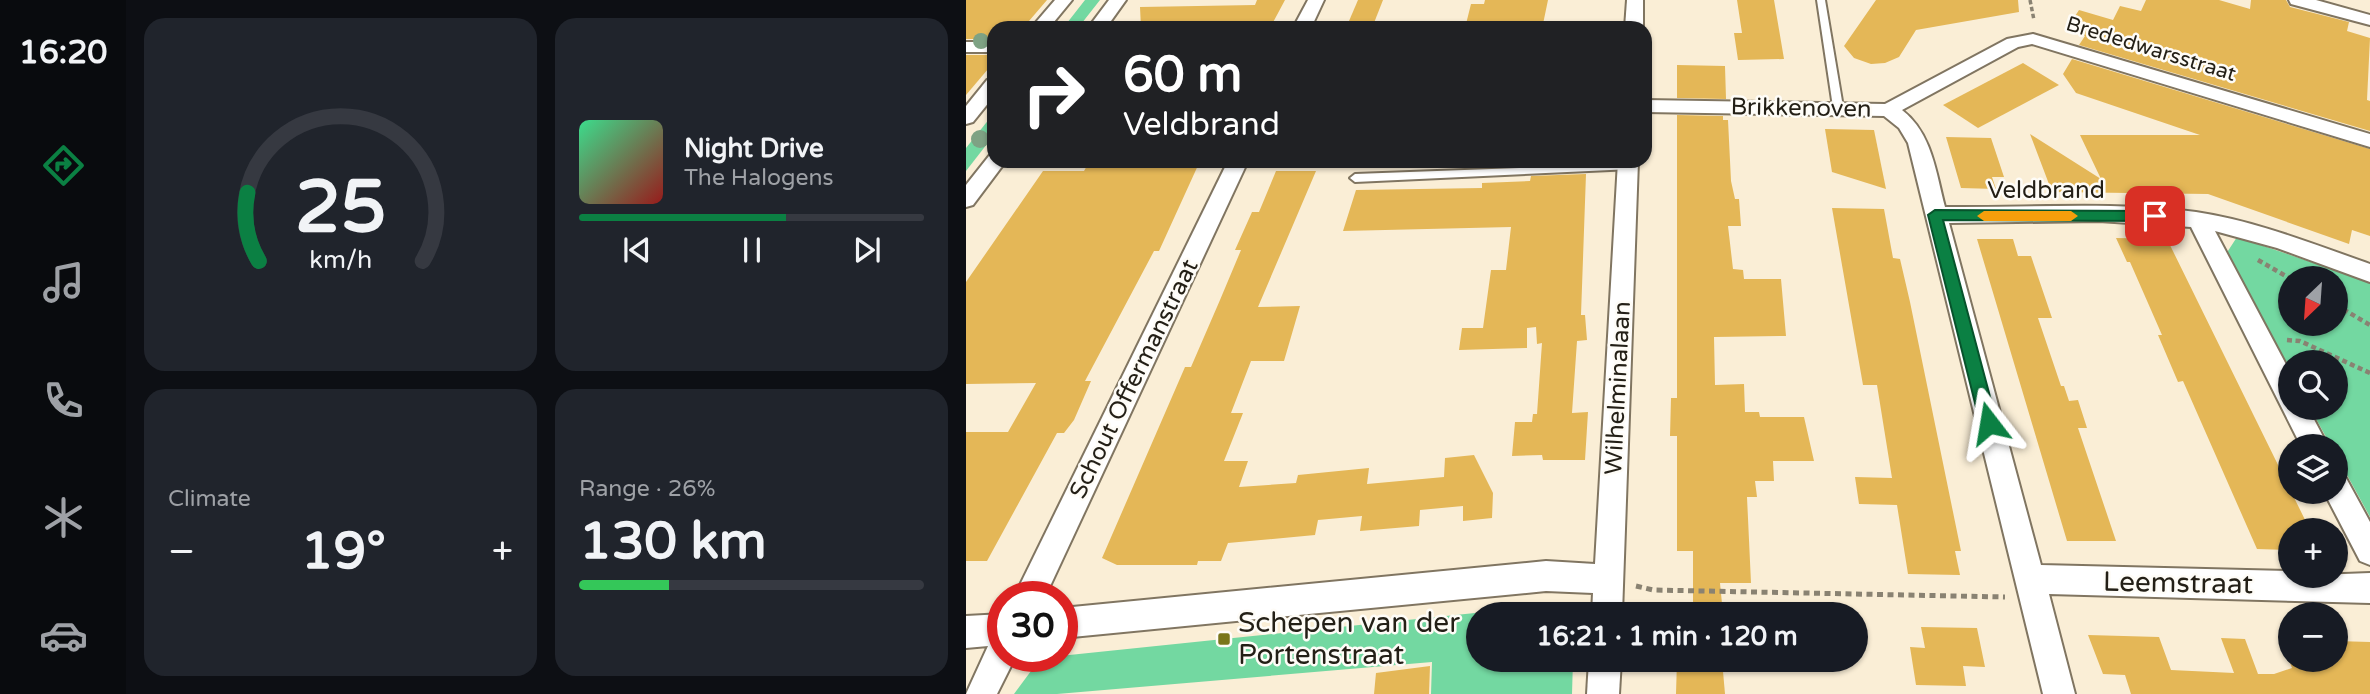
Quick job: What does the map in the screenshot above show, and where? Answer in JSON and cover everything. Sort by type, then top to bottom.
[{"type":"street","points":[[1046,21],[1064,0]]},
{"type":"street","points":[[1102,21],[1118,0]]},
{"type":"street","points":[[1306,21],[1316,0]]},
{"type":"street","points":[[1634,21],[1635,0]]},
{"type":"street","points":[[2297,0],[2370,20]]},
{"type":"street","name":"Brededwarsstraat","points":[[1888,110],[2013,43],[2033,39],[2370,141]]},
{"type":"street","points":[[966,47],[987,47]]},
{"type":"street","points":[[966,118],[987,92]]},
{"type":"street","name":"Brikkenoven","points":[[1652,106],[1838,107],[1888,110],[1899,116],[1918,143],[2059,694]]},
{"type":"street","points":[[966,200],[991,168]]},
{"type":"street","name":"Schout Offermanstraat","points":[[1037,581],[1235,168]]},
{"type":"street","name":"Wilhelminalaan","points":[[1608,602],[1628,168]]},
{"type":"street","name":"Veldbrand","points":[[1935,215],[2155,216],[2198,220],[2281,241],[2370,273]]},
{"type":"street","points":[[2198,220],[2278,374]]},
{"type":"street","points":[[2345,504],[2370,551]]},
{"type":"street","points":[[1078,621],[1546,576],[1609,579]]},
{"type":"street","name":"Leemstraat","points":[[2031,588],[2370,588]]},
{"type":"street","points":[[966,632],[987,630]]},
{"type":"street","points":[[980,694],[991,672]]},
{"type":"street","points":[[1603,694],[1604,672]]},
{"type":"lane","points":[[1821,0],[1838,107]]},
{"type":"lane","points":[[1355,178],[1550,168]]},
{"type":"path","points":[[2348,312],[2370,325]]},
{"type":"path","points":[[2259,338],[2300,341],[2370,373]]},
{"type":"path","points":[[1609,579],[1654,590],[2031,588]]},
{"type":"green space","points":[[1085,0],[1100,0],[1084,21],[1069,21]]},
{"type":"green space","points":[[987,122],[987,144],[966,171],[966,148]]},
{"type":"green space","points":[[2237,237],[2323,266],[2278,266],[2278,336],[2348,336],[2348,275],[2370,282],[2370,517],[2348,477],[2348,434],[2324,434],[2317,420],[2348,420],[2348,350],[2279,350],[2226,254]]},
{"type":"green space","points":[[1466,614],[1466,672],[1573,672],[1572,694],[1431,694],[1432,662],[1057,694],[1014,694],[1030,672],[1078,672],[1078,654]]},
{"type":"building","points":[[966,0],[1047,0],[1029,21],[987,21],[987,39],[966,39]]},
{"type":"building","points":[[1257,0],[1285,0],[1274,21],[1141,21],[1140,7],[1255,5]]},
{"type":"building","points":[[1358,0],[1383,0],[1375,21],[1349,21]]},
{"type":"building","points":[[1485,0],[1548,0],[1544,21],[1467,21],[1471,4],[1484,4]]},
{"type":"building","points":[[1737,0],[1774,0],[1784,59],[1738,60],[1734,33],[1742,33]]},
{"type":"building","points":[[1876,0],[2018,0],[2019,12],[1916,30],[1899,57],[1885,63],[1871,64],[1854,58],[1844,46]]},
{"type":"building","points":[[2146,0],[2219,0],[2250,9],[2251,0],[2286,0],[2290,7],[2349,22],[2347,31],[2370,38],[2367,100],[2370,101],[2370,131],[2079,45],[2085,36],[2066,30],[2079,10],[2113,20],[2120,6],[2141,11]]},
{"type":"building","points":[[966,55],[987,55],[987,70],[966,95]]},
{"type":"building","points":[[2072,59],[2370,149],[2370,236],[2352,230],[2349,244],[2208,194],[2052,192],[2030,134],[2101,179],[2080,135],[2200,135],[2076,93],[2063,74]]},
{"type":"building","points":[[2023,63],[2059,85],[1978,128],[1943,105]]},
{"type":"building","points":[[1677,65],[1725,66],[1726,99],[1677,98]]},
{"type":"building","points":[[1677,115],[1723,116],[1723,120],[1728,120],[1731,181],[1735,199],[1739,199],[1741,226],[1728,226],[1733,269],[1743,270],[1744,279],[1781,279],[1786,336],[1714,337],[1715,385],[1744,384],[1745,412],[1759,412],[1760,417],[1804,417],[1814,461],[1773,461],[1774,481],[1755,481],[1757,497],[1747,497],[1751,583],[1720,583],[1722,602],[1693,602],[1693,551],[1677,551],[1677,436],[1670,436],[1671,398],[1677,398]]},
{"type":"building","points":[[1825,129],[1874,130],[1886,189],[1832,172]]},
{"type":"building","points":[[1946,137],[1991,138],[2004,177],[1992,177],[1996,189],[1961,188]]},
{"type":"building","points":[[1086,168],[1197,168],[1159,251],[1154,251],[1085,381],[1091,381],[1074,420],[1064,433],[1057,433],[987,561],[966,561],[966,432],[1008,432],[1036,383],[966,384],[966,282],[1043,171],[1084,171]]},
{"type":"building","points":[[1276,171],[1316,171],[1258,307],[1300,306],[1284,361],[1251,361],[1231,413],[1243,413],[1224,461],[1248,461],[1239,487],[1296,483],[1298,475],[1369,468],[1367,484],[1444,477],[1445,458],[1474,455],[1493,493],[1492,518],[1463,521],[1463,506],[1420,510],[1419,526],[1360,531],[1362,516],[1318,520],[1315,535],[1228,543],[1221,561],[1198,561],[1197,565],[1117,565],[1102,558],[1185,367],[1191,367],[1241,250],[1235,250],[1252,212],[1259,212]]},
{"type":"building","points":[[1586,174],[1581,315],[1585,315],[1587,340],[1577,341],[1572,413],[1588,412],[1585,460],[1543,460],[1542,455],[1512,456],[1515,422],[1532,422],[1533,414],[1537,414],[1542,343],[1537,344],[1536,327],[1527,328],[1527,348],[1459,350],[1462,328],[1483,328],[1491,270],[1506,270],[1511,227],[1343,231],[1356,190],[1482,188],[1482,183],[1530,181],[1531,176]]},
{"type":"building","points":[[1832,208],[1884,209],[1893,258],[1900,259],[1910,302],[1961,551],[1955,551],[1960,575],[1908,574],[1897,505],[1859,504],[1855,477],[1892,478],[1877,385],[1863,385]]},
{"type":"building","points":[[2116,238],[2167,239],[2278,465],[2278,504],[2297,504],[2304,518],[2278,518],[2278,550],[2257,549],[2183,381],[2178,382],[2158,335],[2162,335],[2130,262],[2127,262]]},
{"type":"building","points":[[1977,239],[2013,239],[2018,256],[2031,256],[2052,318],[2038,318],[2061,386],[2064,386],[2069,401],[2078,400],[2087,428],[2078,428],[2116,541],[2067,541]]},
{"type":"building","points":[[1921,627],[1977,628],[1985,667],[1963,666],[1966,686],[1916,685],[1910,647],[1925,648]]},
{"type":"building","points":[[2088,635],[2159,637],[2171,670],[2234,673],[2221,638],[2245,639],[2258,674],[2348,672],[2348,641],[2370,642],[2370,694],[2131,694],[2125,675],[2103,674]]},
{"type":"building","points":[[1430,666],[1429,694],[1374,694],[1376,673]]},
{"type":"building","points":[[1677,672],[1723,672],[1725,694],[1676,694]]},
{"type":"slow traffic","points":[[1984,216],[2071,216]]},
{"type":"place","name":"Schepen van der Portenstraat","points":[[1224,639]]},
{"type":"route","points":[[1989,423],[1935,215],[2155,216]]}]
